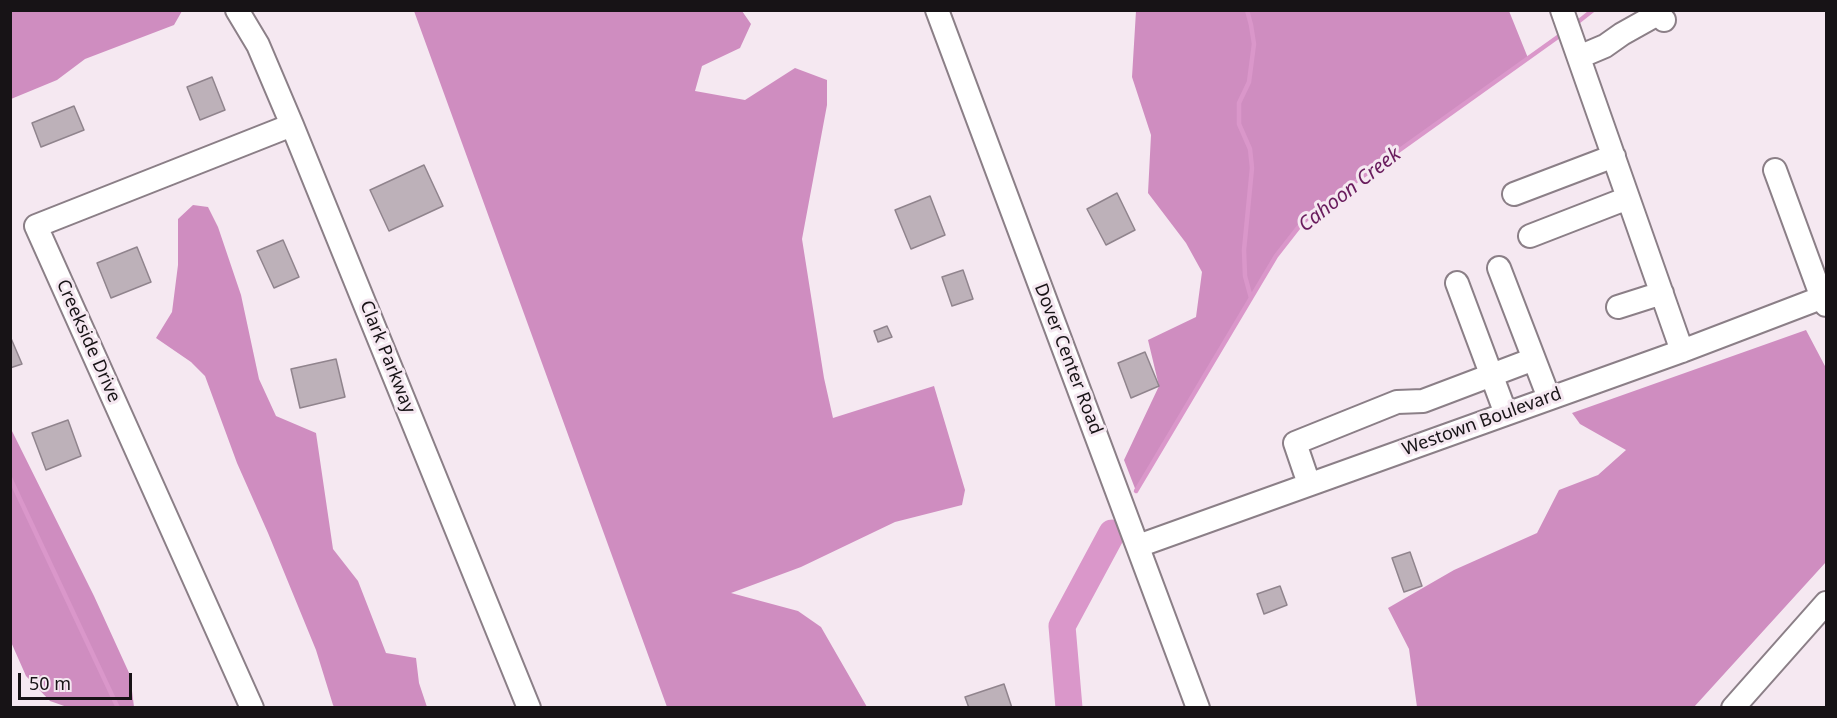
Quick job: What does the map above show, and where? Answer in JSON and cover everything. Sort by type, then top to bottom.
[{"type":"street","name":"Clark Parkway","points":[[237,10],[258,45],[292,124],[530,708]]},
{"type":"street","name":"Dover Center Road","points":[[937,10],[1198,708]]},
{"type":"street","points":[[1564,15],[1682,351]]},
{"type":"street","points":[[1577,50],[1605,46],[1622,33],[1658,15],[1664,20]]},
{"type":"street","name":"Creekside Drive","points":[[252,708],[36,226],[292,124]]},
{"type":"street","points":[[1514,194],[1614,156]]},
{"type":"street","points":[[1775,170],[1825,300]]},
{"type":"street","points":[[1530,236],[1628,198]]},
{"type":"street","points":[[1498,268],[1549,398]]},
{"type":"street","points":[[1456,283],[1506,414]]},
{"type":"street","points":[[1618,307],[1662,293]]},
{"type":"street","name":"Westown Boulevard","points":[[1138,546],[1825,300]]},
{"type":"street","points":[[1309,484],[1295,443],[1397,402],[1424,401],[1534,359]]},
{"type":"street","points":[[1733,708],[1827,603]]},
{"type":"shaded area","points":[[11,10],[182,11],[174,25],[85,59],[57,80],[11,99]]},
{"type":"shaded area","points":[[414,11],[742,11],[751,24],[740,48],[702,66],[695,91],[745,100],[795,68],[827,80],[827,105],[802,239],[824,378],[833,418],[934,386],[965,490],[962,505],[895,522],[801,567],[731,593],[798,611],[821,627],[867,707],[667,707]]},
{"type":"shaded area","points":[[1136,11],[1509,11],[1528,58],[1324,204],[1301,224],[1276,256],[1136,491],[1124,460],[1159,386],[1148,340],[1196,317],[1202,272],[1186,243],[1148,193],[1151,135],[1132,77]]},
{"type":"shaded area","points":[[193,205],[208,207],[218,227],[241,295],[259,379],[276,416],[316,433],[333,549],[358,581],[386,653],[416,658],[419,683],[427,707],[335,708],[316,650],[237,463],[205,376],[191,362],[156,338],[172,312],[178,265],[178,219]]},
{"type":"shaded area","points":[[1806,330],[1826,368],[1826,562],[1694,707],[1417,707],[1409,649],[1388,608],[1454,570],[1537,533],[1559,490],[1598,475],[1626,450],[1580,424],[1572,413]]},
{"type":"shaded area","points":[[11,429],[94,596],[130,675],[134,707],[67,707],[50,701],[26,676],[11,642]]},
{"type":"building","points":[[212,77],[225,110],[200,120],[187,87]]},
{"type":"building","points":[[74,106],[84,130],[41,147],[32,123]]},
{"type":"building","points":[[424,165],[443,206],[389,231],[370,190]]},
{"type":"building","points":[[1117,193],[1135,230],[1106,245],[1087,209]]},
{"type":"building","points":[[930,196],[945,235],[911,249],[895,210]]},
{"type":"building","points":[[283,240],[299,277],[274,288],[257,251]]},
{"type":"building","points":[[137,247],[151,282],[111,298],[97,263]]},
{"type":"building","points":[[963,270],[973,299],[952,306],[942,277]]},
{"type":"building","points":[[887,326],[892,337],[878,342],[874,331]]},
{"type":"building","points":[[10,336],[22,364],[10,368]]},
{"type":"building","points":[[1145,352],[1159,386],[1131,398],[1118,363]]},
{"type":"building","points":[[336,359],[345,397],[300,408],[291,369]]},
{"type":"building","points":[[68,420],[81,456],[46,470],[32,433]]},
{"type":"building","points":[[1410,552],[1422,586],[1404,592],[1392,558]]},
{"type":"building","points":[[1280,586],[1287,605],[1264,614],[1257,594]]},
{"type":"building","points":[[1004,684],[1012,708],[969,708],[965,697]]},
{"type":"waterway","points":[[1247,10],[1254,44],[1249,82],[1239,103],[1239,124],[1250,149],[1252,168],[1244,250],[1245,276],[1251,298]]},
{"type":"waterway","name":"Cahoon Creek","points":[[1574,25],[1593,10]]},
{"type":"waterway","name":"Cahoon Creek","points":[[1136,491],[1276,256],[1301,224],[1324,204],[1562,34]]},
{"type":"waterway","points":[[10,478],[118,708]]},
{"type":"waterway","name":"Cahoon Creek","points":[[1069,708],[1062,626],[1112,533]]}]
